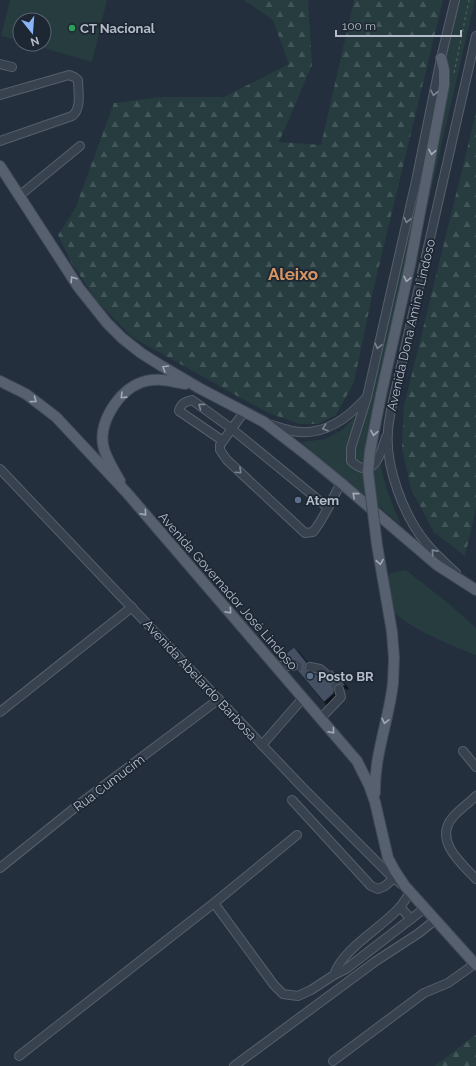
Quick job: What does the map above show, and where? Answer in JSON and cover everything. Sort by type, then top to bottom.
[{"type":"main road","points":[[375,802],[375,776],[379,747],[392,695],[394,658],[392,632],[377,545],[368,472],[370,451],[410,265],[444,85],[444,70],[440,58]]},
{"type":"main road","points":[[0,166],[79,288],[107,323],[141,353],[198,388],[264,422],[341,482],[437,565],[475,589]]},
{"type":"main road","points":[[127,493],[103,446],[103,429],[112,408],[132,388],[144,382],[168,380],[198,388]]},
{"type":"main road","name":"Avenida Governador José Lindoso","points":[[0,381],[26,394],[56,417],[127,493],[357,761],[364,772],[375,802],[388,858],[407,890],[475,964]]},
{"type":"street","name":"Avenida Dona Amine Lindoso","points":[[264,422],[292,431],[316,431],[334,425],[349,416],[367,397],[416,181],[440,58],[455,0]]},
{"type":"street","name":"Avenida Dona Amine Lindoso","points":[[475,589],[440,559],[425,542],[407,512],[397,488],[389,457],[388,432],[391,410],[476,36]]},
{"type":"street","points":[[0,64],[12,67]]},
{"type":"street","points":[[0,95],[69,75],[78,80],[78,109],[76,114],[0,141]]},
{"type":"street","points":[[20,196],[80,146]]},
{"type":"street","points":[[367,397],[351,448],[351,461],[361,468],[368,468],[374,465],[378,460],[388,432]]},
{"type":"street","points":[[223,441],[179,411],[180,406],[184,402],[192,400],[232,430],[327,508]]},
{"type":"street","points":[[244,412],[220,445],[220,450],[228,460],[305,533],[313,532],[322,520],[341,482]]},
{"type":"street","name":"Avenida Abelardo Barbosa","points":[[0,469],[302,787],[407,890]]},
{"type":"street","points":[[0,712],[132,607]]},
{"type":"street","points":[[275,666],[293,666]]},
{"type":"street","points":[[310,667],[320,670],[326,674]]},
{"type":"street","points":[[321,718],[341,697],[339,689]]},
{"type":"street","points":[[262,745],[303,698]]},
{"type":"street","name":"Rua Cumucim","points":[[0,868],[82,802],[219,699]]},
{"type":"street","points":[[464,751],[476,767]]},
{"type":"street","points":[[476,796],[452,818],[448,825],[446,834],[452,854],[476,879]]},
{"type":"street","points":[[292,800],[371,886],[378,889],[385,886],[394,878]]},
{"type":"street","points":[[19,1056],[214,903],[297,835]]},
{"type":"street","points":[[334,975],[339,963],[360,942],[400,907],[407,890]]},
{"type":"street","points":[[214,903],[274,985],[283,994],[298,996],[346,969],[424,908]]},
{"type":"street","points":[[400,907],[411,919]]},
{"type":"street","points":[[234,1066],[376,960],[419,933],[435,920]]},
{"type":"street","points":[[333,1061],[424,993],[448,983],[475,964]]},
{"type":"green space","name":"CT Nacional","points":[[10,0],[107,0],[92,62],[52,50],[52,12],[12,12],[12,39],[1,36]]},
{"type":"green space","points":[[244,0],[308,0],[312,65],[279,142],[321,145],[354,0],[443,0],[373,291],[354,382],[336,415],[318,424],[299,424],[269,413],[132,337],[97,301],[71,262],[58,235],[75,209],[114,103],[161,97],[224,97],[289,64],[273,20]]},
{"type":"green space","points":[[459,0],[475,0],[381,407],[378,449],[388,494],[401,525],[301,442],[325,439],[342,430],[360,412],[367,393]]},
{"type":"green space","points":[[476,113],[476,508],[465,556],[434,532],[411,489],[402,448],[404,406]]},
{"type":"green space","points":[[406,570],[448,603],[476,628],[476,655],[443,642],[406,622],[396,615],[388,606],[381,586],[391,573]]},
{"type":"green space","points":[[476,1034],[476,1066],[435,1066]]},
{"type":"building","name":"Posto BR","points":[[294,647],[307,663],[305,666],[307,671],[316,674],[320,678],[328,679],[331,675],[330,670],[332,669],[345,685],[335,685],[334,693],[324,702],[297,670],[298,663],[289,660],[284,655]]},
{"type":"tunnel","points":[[293,666],[310,667]]},
{"type":"tunnel","points":[[326,674],[339,689]]},
{"type":"place","name":"CT Nacional","points":[[72,28]]},
{"type":"place","name":"Atem","points":[[298,500]]},
{"type":"place","name":"Posto BR","points":[[310,676]]},
{"type":"district","name":"Aleixo","points":[[293,274]]}]
